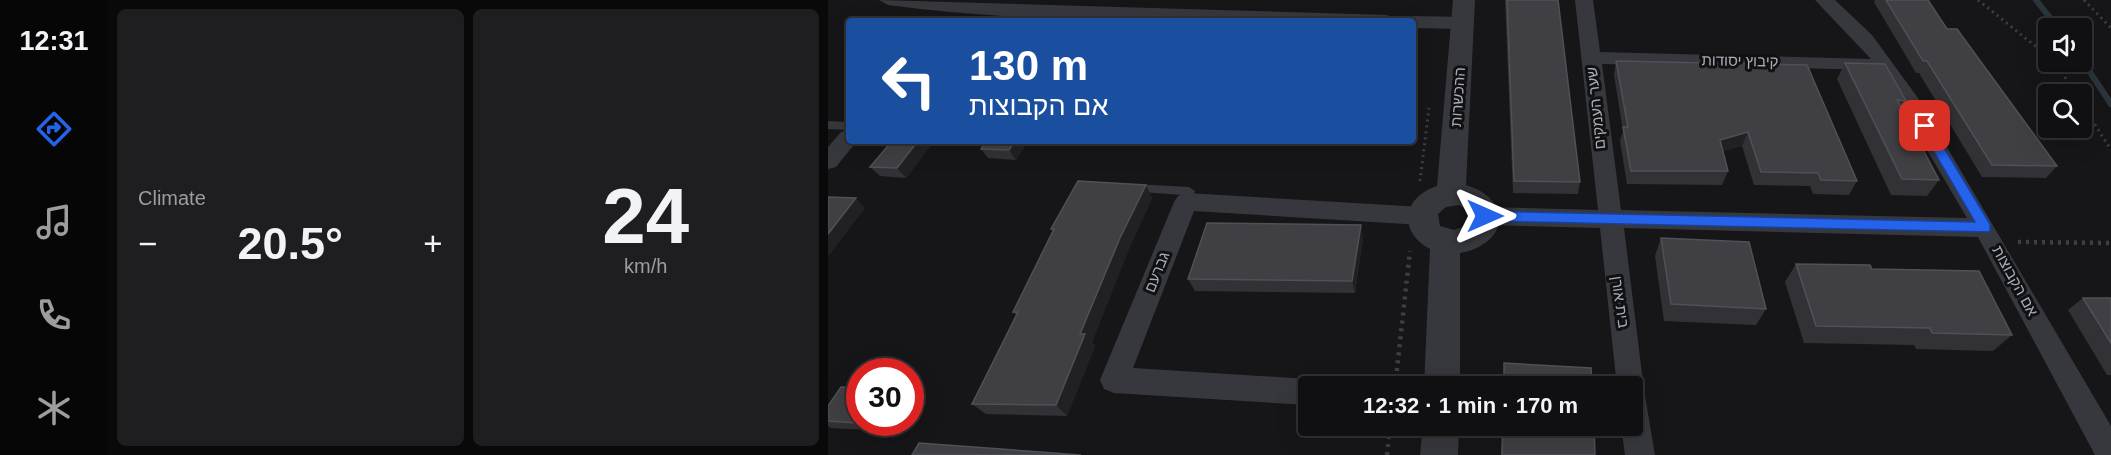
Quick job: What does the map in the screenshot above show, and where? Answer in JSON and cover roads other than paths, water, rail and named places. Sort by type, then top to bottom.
[{"type":"street","points":[[888,0],[960,15],[1275,8],[1361,18]]},
{"type":"street","name":"שער העמקים","points":[[1584,0],[1608,217]]},
{"type":"street","name":"אם הקבוצות","points":[[1824,0],[1863,34],[1889,65],[1989,235],[2110,455]]},
{"type":"street","points":[[1416,21],[1463,12]]},
{"type":"street","name":"ההכשרות","points":[[1451,194],[1463,12]]},
{"type":"street","name":"קיבוץ יסודות","points":[[1591,58],[1889,65]]},
{"type":"street","points":[[828,161],[846,140]]},
{"type":"street","points":[[1451,194],[1465,195],[1476,201],[1485,216],[1483,226],[1471,238],[1458,242],[1445,242],[1425,230],[1418,216],[1432,200],[1451,194]]},
{"type":"street","points":[[1185,202],[1418,216]]},
{"type":"street","name":"גברעם","points":[[1185,202],[1114,380],[1298,391]]},
{"type":"street","points":[[1485,216],[1608,217],[1989,235]]},
{"type":"street","name":"בית אורן","points":[[1608,217],[1630,376]]},
{"type":"street","points":[[1442,376],[1445,242]]},
{"type":"street","points":[[1439,455],[1440,436]]},
{"type":"street","points":[[1637,436],[1640,455]]},
{"type":"lane","points":[[828,125],[846,126]]},
{"type":"lane","points":[[1122,188],[1189,191],[1185,202]]},
{"type":"waterway","points":[[2036,0],[2050,18]]},
{"type":"waterway","points":[[2090,72],[2111,104]]}]
